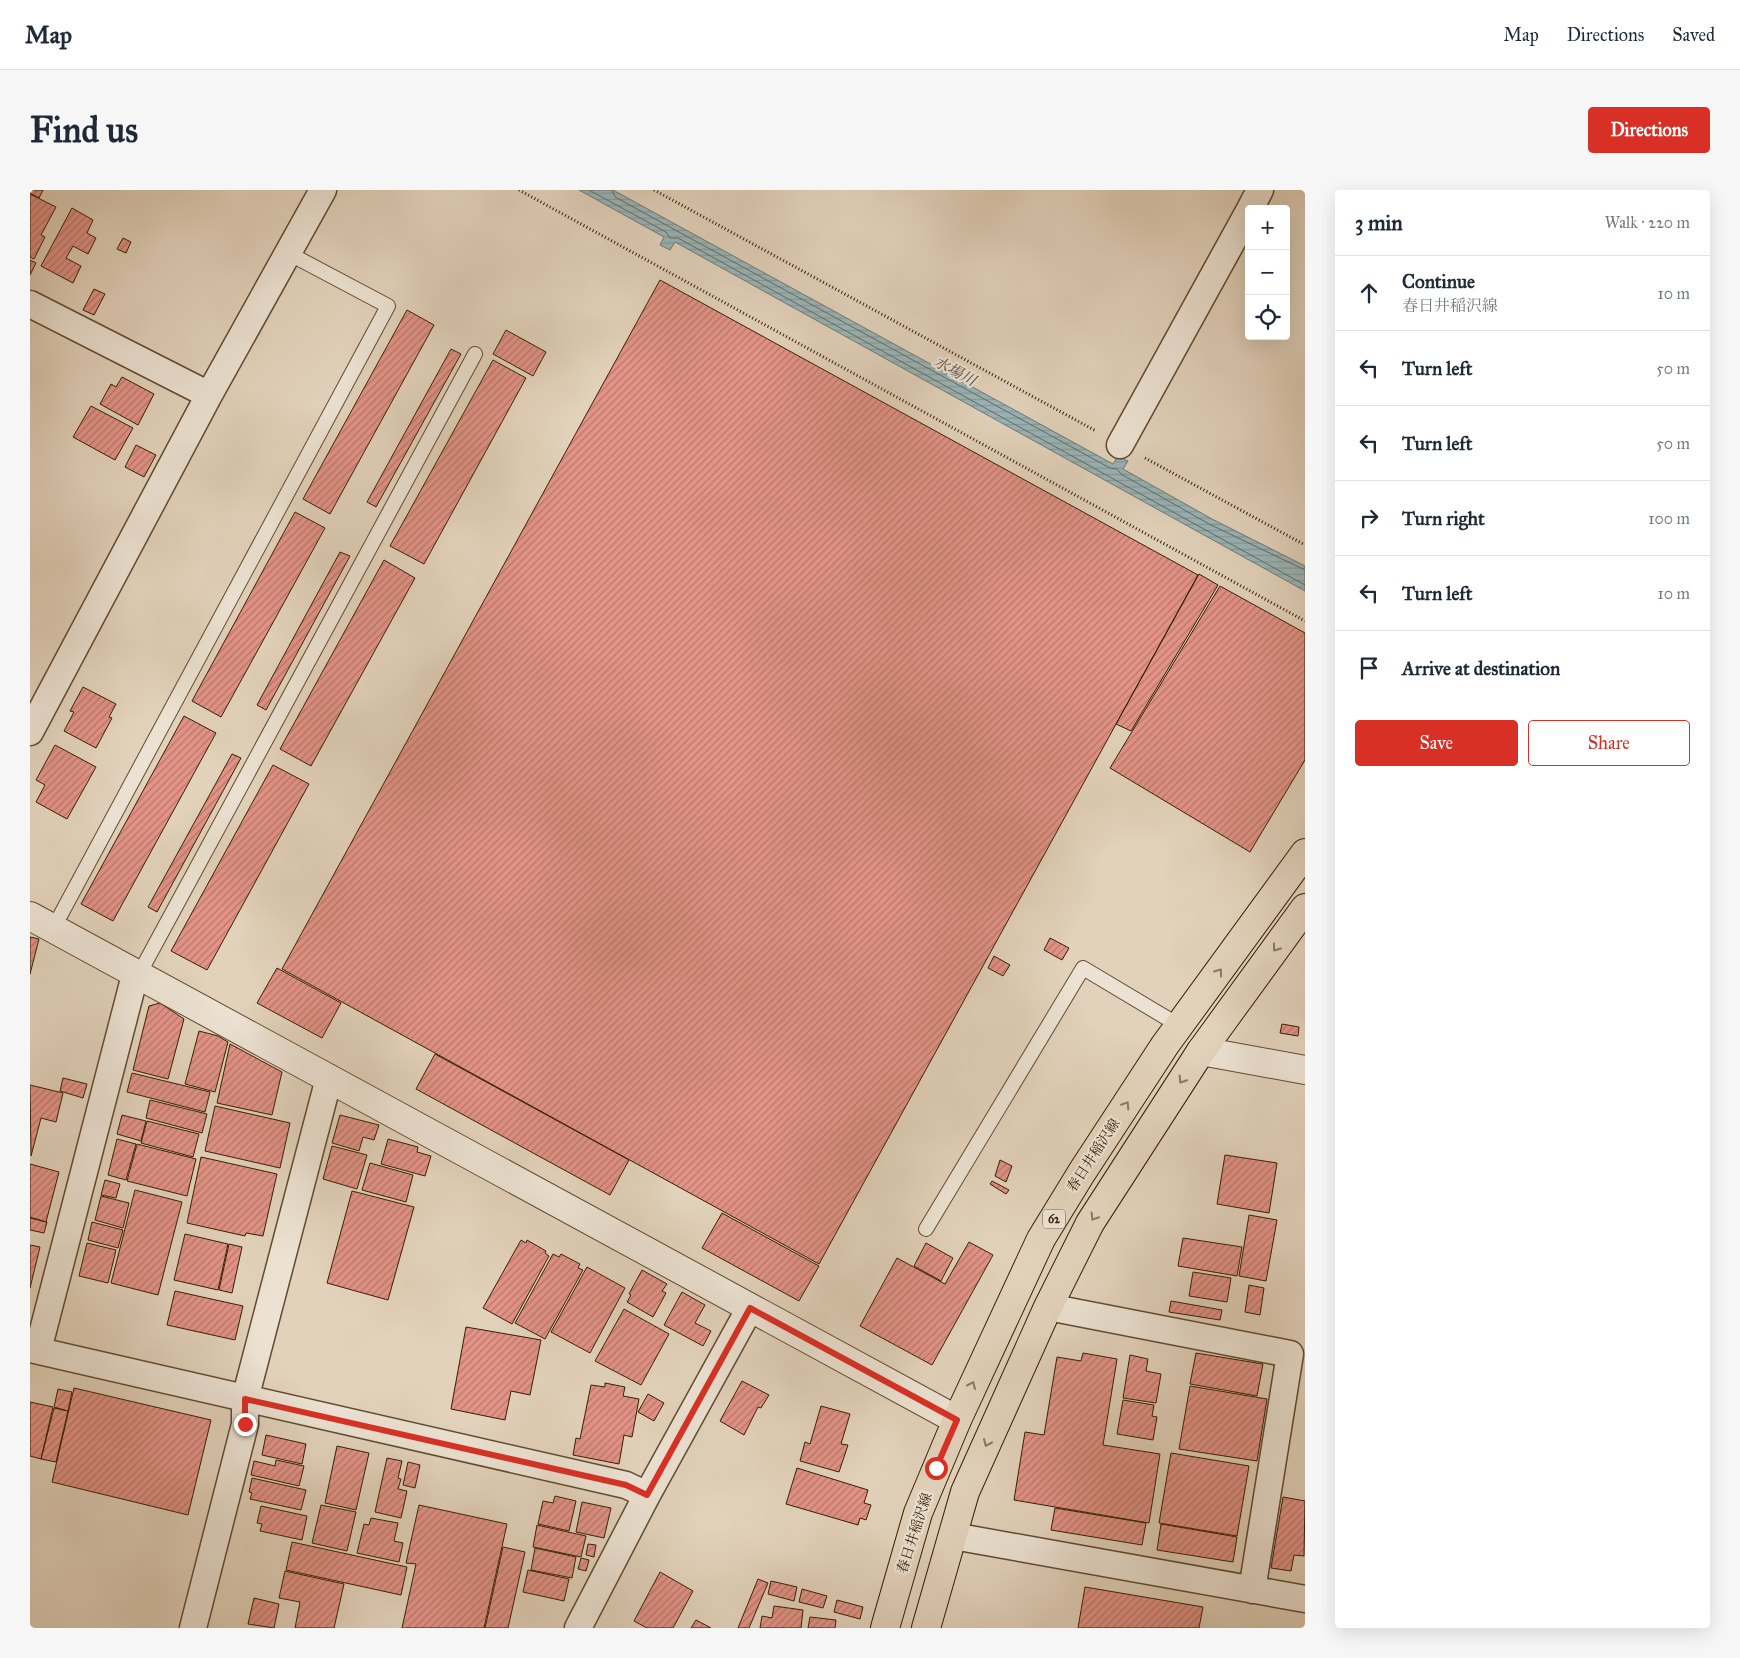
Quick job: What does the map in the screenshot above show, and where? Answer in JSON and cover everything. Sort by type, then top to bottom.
[{"type":"main road","name":"春日井稲沢線","points":[[885,1628],[918,1513],[957,1420],[1042,1239],[1082,1172],[1180,1026],[1305,853]]},
{"type":"main road","name":"62","points":[[926,1628],[965,1492],[1048,1307],[1090,1223],[1201,1051],[1305,908]]},
{"type":"street","points":[[30,732],[209,395],[323,190]]},
{"type":"street","points":[[1252,205],[1260,190]]},
{"type":"street","points":[[1120,445],[1245,217]]},
{"type":"street","points":[[30,304],[209,395]]},
{"type":"street","points":[[30,916],[957,1420]]},
{"type":"street","points":[[137,975],[34,1350],[626,1485],[647,1495]]},
{"type":"street","points":[[1201,1051],[1305,1070]]},
{"type":"street","points":[[193,1628],[245,1424],[245,1399],[329,1078]]},
{"type":"street","points":[[1048,1307],[1290,1354],[1252,1590]]},
{"type":"street","points":[[578,1628],[647,1495],[750,1308]]},
{"type":"street","points":[[953,1536],[1305,1599]]},
{"type":"lane","points":[[53,929],[388,306],[288,253]]},
{"type":"lane","points":[[137,975],[475,354]]},
{"type":"lane","points":[[926,1229],[1083,968],[1180,1026]]},
{"type":"path","points":[[519,190],[1305,621]]},
{"type":"path","points":[[654,190],[1305,545]]},
{"type":"water","points":[[579,190],[613,190],[1113,464],[1118,456],[1128,461],[1123,469],[1212,519],[1305,566],[1305,591],[675,242],[670,250],[660,245],[664,237]]},
{"type":"building","points":[[30,190],[43,190],[39,198],[30,193]]},
{"type":"building","points":[[30,194],[56,207],[41,235],[45,237],[34,259],[30,257]]},
{"type":"building","points":[[72,208],[93,220],[87,233],[96,238],[88,254],[73,246],[66,258],[81,266],[73,283],[41,266]]},
{"type":"building","points":[[123,238],[131,242],[126,253],[117,249]]},
{"type":"building","points":[[30,260],[36,263],[30,275]]},
{"type":"building","points":[[660,280],[1198,575],[819,1264],[282,969]]},
{"type":"building","points":[[94,289],[105,294],[94,315],[83,310]]},
{"type":"building","points":[[407,310],[434,325],[330,514],[303,499]]},
{"type":"building","points":[[506,330],[546,352],[533,376],[493,354]]},
{"type":"building","points":[[451,349],[461,354],[376,507],[367,502]]},
{"type":"building","points":[[493,360],[526,378],[424,564],[390,546]]},
{"type":"building","points":[[122,377],[154,394],[138,425],[100,404],[111,384],[116,387]]},
{"type":"building","points":[[91,406],[133,428],[115,460],[73,437]]},
{"type":"building","points":[[136,445],[156,455],[144,477],[125,467]]},
{"type":"building","points":[[295,512],[325,528],[221,717],[192,701]]},
{"type":"building","points":[[340,552],[350,556],[266,710],[257,705]]},
{"type":"building","points":[[384,560],[415,578],[311,766],[280,749]]},
{"type":"building","points":[[1199,574],[1218,585],[1131,731],[1116,724]]},
{"type":"building","points":[[1220,586],[1305,633],[1305,760],[1250,852],[1110,768]]},
{"type":"building","points":[[83,687],[116,704],[109,717],[112,718],[96,748],[64,731],[74,712],[70,711]]},
{"type":"building","points":[[184,716],[216,733],[113,921],[81,904]]},
{"type":"building","points":[[55,745],[96,767],[67,819],[36,802],[45,785],[36,780]]},
{"type":"building","points":[[232,754],[241,758],[157,912],[148,907]]},
{"type":"building","points":[[273,765],[309,784],[207,970],[171,951]]},
{"type":"building","points":[[30,937],[39,939],[30,974]]},
{"type":"building","points":[[1050,938],[1069,948],[1062,960],[1044,950]]},
{"type":"building","points":[[994,956],[1010,965],[1003,976],[988,968]]},
{"type":"building","points":[[277,968],[341,1003],[322,1038],[257,1003]]},
{"type":"building","points":[[160,1003],[184,1019],[168,1079],[133,1070],[149,1006]]},
{"type":"building","points":[[1282,1024],[1299,1027],[1298,1036],[1280,1033]]},
{"type":"building","points":[[199,1031],[218,1036],[228,1042],[215,1092],[185,1084]]},
{"type":"building","points":[[230,1044],[282,1072],[272,1115],[217,1103]]},
{"type":"building","points":[[435,1054],[629,1160],[610,1195],[416,1089]]},
{"type":"building","points":[[132,1073],[210,1092],[205,1112],[127,1092]]},
{"type":"building","points":[[63,1078],[87,1084],[83,1098],[60,1091]]},
{"type":"building","points":[[30,1085],[63,1093],[56,1122],[41,1118],[31,1156]]},
{"type":"building","points":[[150,1100],[207,1114],[202,1133],[146,1118]]},
{"type":"building","points":[[215,1106],[290,1123],[280,1168],[205,1151]]},
{"type":"building","points":[[122,1115],[146,1121],[141,1141],[117,1134]]},
{"type":"building","points":[[340,1115],[379,1125],[374,1140],[363,1137],[359,1151],[332,1143]]},
{"type":"building","points":[[147,1121],[199,1134],[193,1157],[141,1143]]},
{"type":"building","points":[[117,1139],[136,1144],[126,1180],[108,1175]]},
{"type":"building","points":[[388,1139],[418,1147],[417,1152],[431,1156],[425,1176],[381,1164]]},
{"type":"building","points":[[137,1144],[196,1159],[187,1196],[127,1181]]},
{"type":"building","points":[[332,1146],[367,1155],[357,1189],[323,1179]]},
{"type":"building","points":[[1225,1155],[1277,1163],[1269,1213],[1217,1204]]},
{"type":"building","points":[[201,1157],[277,1174],[263,1236],[246,1233],[245,1236],[187,1223]]},
{"type":"building","points":[[1000,1160],[1012,1166],[1006,1182],[995,1176]]},
{"type":"building","points":[[370,1163],[413,1175],[406,1202],[362,1190]]},
{"type":"building","points":[[30,1164],[59,1172],[46,1222],[30,1217]]},
{"type":"building","points":[[105,1180],[120,1184],[116,1198],[101,1195]]},
{"type":"building","points":[[992,1181],[1009,1190],[1006,1194],[990,1184]]},
{"type":"building","points":[[135,1190],[182,1202],[158,1295],[111,1283]]},
{"type":"building","points":[[352,1191],[414,1207],[388,1300],[327,1283]]},
{"type":"building","points":[[101,1196],[129,1203],[123,1228],[95,1220]]},
{"type":"building","points":[[722,1213],[819,1266],[799,1301],[702,1248]]},
{"type":"building","points":[[1249,1215],[1277,1220],[1266,1281],[1239,1276]]},
{"type":"building","points":[[30,1218],[47,1222],[44,1233],[30,1230]]},
{"type":"building","points":[[92,1222],[123,1230],[118,1248],[88,1240]]},
{"type":"building","points":[[185,1234],[228,1244],[218,1290],[174,1280]]},
{"type":"building","points":[[1183,1238],[1242,1247],[1237,1276],[1178,1266]]},
{"type":"building","points":[[521,1240],[526,1243],[527,1240],[546,1251],[545,1253],[549,1256],[512,1324],[483,1308]]},
{"type":"building","points":[[969,1242],[993,1255],[932,1365],[860,1326],[897,1258],[945,1284]]},
{"type":"building","points":[[87,1243],[116,1250],[108,1283],[79,1276]]},
{"type":"building","points":[[926,1243],[953,1258],[941,1281],[914,1266]]},
{"type":"building","points":[[229,1244],[242,1247],[232,1293],[219,1290]]},
{"type":"building","points":[[30,1245],[40,1247],[30,1288]]},
{"type":"building","points":[[553,1254],[559,1257],[561,1254],[580,1264],[578,1268],[583,1270],[545,1339],[515,1323]]},
{"type":"building","points":[[587,1267],[625,1288],[590,1353],[551,1332]]},
{"type":"building","points":[[642,1270],[667,1284],[662,1291],[666,1293],[653,1317],[627,1302],[631,1295],[629,1294]]},
{"type":"building","points":[[1193,1272],[1231,1278],[1227,1302],[1189,1296]]},
{"type":"building","points":[[1249,1285],[1264,1288],[1260,1315],[1245,1312]]},
{"type":"building","points":[[175,1291],[243,1306],[235,1340],[167,1325]]},
{"type":"building","points":[[682,1292],[705,1305],[695,1323],[711,1331],[703,1346],[664,1325]]},
{"type":"building","points":[[1171,1301],[1222,1310],[1220,1320],[1169,1312]]},
{"type":"building","points":[[624,1309],[669,1334],[641,1385],[595,1361]]},
{"type":"building","points":[[466,1327],[541,1340],[530,1395],[511,1391],[505,1420],[451,1409]]},
{"type":"building","points":[[1083,1353],[1117,1359],[1103,1445],[1160,1454],[1149,1523],[1014,1500],[1025,1432],[1044,1435],[1057,1357],[1081,1361]]},
{"type":"building","points":[[1196,1353],[1263,1364],[1257,1396],[1190,1384]]},
{"type":"building","points":[[1130,1355],[1148,1359],[1146,1371],[1161,1374],[1156,1403],[1123,1398]]},
{"type":"building","points":[[742,1381],[769,1395],[761,1408],[758,1407],[744,1435],[720,1421]]},
{"type":"building","points":[[605,1383],[625,1387],[623,1396],[639,1399],[632,1437],[624,1435],[619,1464],[573,1455],[576,1438],[580,1439],[591,1385],[605,1387]]},
{"type":"building","points":[[1190,1386],[1267,1399],[1257,1461],[1179,1449]]},
{"type":"building","points":[[74,1388],[211,1420],[188,1515],[52,1482]]},
{"type":"building","points":[[58,1389],[72,1392],[68,1411],[54,1407]]},
{"type":"building","points":[[648,1394],[664,1403],[654,1421],[638,1412]]},
{"type":"building","points":[[1123,1400],[1154,1405],[1152,1416],[1157,1417],[1153,1440],[1117,1434]]},
{"type":"building","points":[[30,1402],[53,1407],[41,1459],[30,1456]]},
{"type":"building","points":[[821,1406],[850,1414],[841,1444],[848,1445],[839,1472],[800,1461],[805,1442],[810,1444]]},
{"type":"building","points":[[54,1408],[68,1411],[56,1462],[41,1459]]},
{"type":"building","points":[[266,1435],[306,1444],[302,1464],[262,1455]]},
{"type":"building","points":[[337,1446],[369,1453],[356,1510],[325,1503]]},
{"type":"building","points":[[1171,1453],[1249,1466],[1237,1536],[1159,1523]]},
{"type":"building","points":[[387,1458],[402,1461],[398,1478],[401,1479],[398,1489],[407,1491],[401,1518],[375,1512]]},
{"type":"building","points":[[276,1460],[304,1466],[299,1486],[251,1475],[254,1461],[275,1466]]},
{"type":"building","points":[[408,1462],[420,1465],[415,1488],[403,1485]]},
{"type":"building","points":[[797,1468],[868,1490],[864,1503],[871,1505],[866,1520],[860,1518],[858,1525],[786,1504]]},
{"type":"building","points":[[252,1478],[306,1490],[301,1510],[250,1499],[252,1493],[249,1492]]},
{"type":"building","points":[[555,1496],[576,1501],[569,1531],[538,1524],[543,1501],[553,1503]]},
{"type":"building","points":[[1283,1497],[1305,1501],[1304,1556],[1294,1555],[1291,1571],[1271,1568]]},
{"type":"building","points":[[582,1502],[611,1508],[604,1538],[576,1532]]},
{"type":"building","points":[[321,1505],[356,1512],[347,1551],[312,1543]]},
{"type":"building","points":[[419,1505],[507,1524],[484,1628],[402,1628],[416,1564],[406,1563]]},
{"type":"building","points":[[261,1506],[307,1516],[302,1540],[260,1531],[262,1524],[257,1523]]},
{"type":"building","points":[[1055,1508],[1146,1523],[1142,1545],[1051,1530]]},
{"type":"building","points":[[371,1518],[398,1523],[394,1541],[403,1543],[399,1562],[357,1553],[364,1524],[369,1525]]},
{"type":"building","points":[[1161,1524],[1237,1537],[1233,1562],[1157,1550]]},
{"type":"building","points":[[537,1525],[586,1536],[581,1557],[533,1547]]},
{"type":"building","points":[[292,1542],[407,1567],[401,1595],[286,1570]]},
{"type":"building","points":[[588,1544],[596,1545],[594,1557],[586,1555]]},
{"type":"building","points":[[503,1547],[525,1552],[508,1628],[485,1628]]},
{"type":"building","points":[[535,1548],[576,1557],[572,1578],[531,1570]]},
{"type":"building","points":[[581,1558],[589,1560],[586,1571],[578,1569]]},
{"type":"building","points":[[528,1570],[569,1579],[564,1601],[523,1592]]},
{"type":"building","points":[[285,1571],[344,1584],[334,1628],[295,1628],[300,1602],[279,1598]]},
{"type":"building","points":[[660,1572],[693,1591],[673,1628],[647,1628],[634,1621]]},
{"type":"building","points":[[758,1579],[768,1583],[749,1628],[738,1628]]},
{"type":"building","points":[[771,1581],[797,1587],[794,1601],[768,1594]]},
{"type":"building","points":[[1085,1587],[1203,1607],[1199,1628],[1078,1628]]},
{"type":"building","points":[[802,1589],[827,1596],[823,1608],[799,1602]]},
{"type":"building","points":[[254,1598],[279,1604],[274,1628],[248,1624]]},
{"type":"building","points":[[837,1600],[863,1607],[860,1619],[834,1612]]},
{"type":"building","points":[[774,1606],[803,1610],[801,1628],[760,1628],[762,1616],[772,1618]]},
{"type":"building","points":[[810,1617],[836,1620],[835,1628],[808,1628]]},
{"type":"building","points":[[696,1620],[711,1628],[691,1628]]},
{"type":"route","points":[[245,1424],[245,1399],[626,1485],[647,1495],[750,1308],[957,1420],[936,1468]]},
{"type":"water label","name":"水場川","points":[[955,371]]}]
